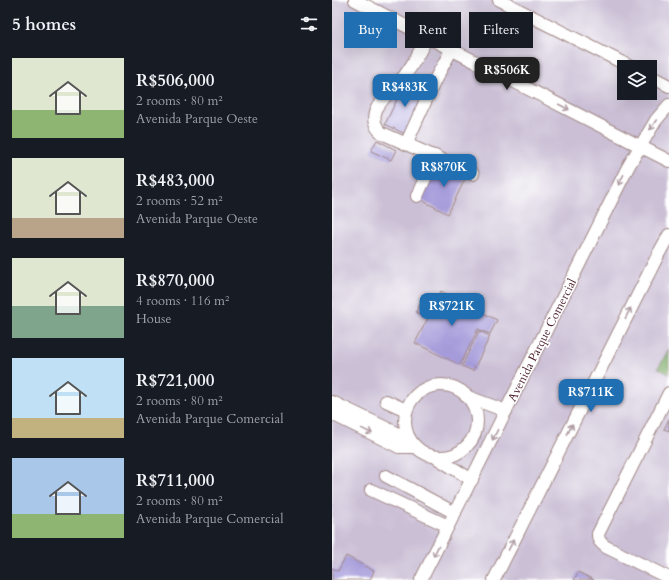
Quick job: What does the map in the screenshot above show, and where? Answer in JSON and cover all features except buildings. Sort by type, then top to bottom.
[{"type":"street","points":[[355,0],[405,26]]},
{"type":"street","points":[[499,0],[618,60]]},
{"type":"street","points":[[421,48],[404,77],[382,100],[376,112],[374,122],[376,128],[382,133],[473,174]]},
{"type":"street","points":[[406,144],[436,78],[452,49],[669,161]]},
{"type":"street","points":[[657,80],[669,86]]},
{"type":"street","name":"Avenida Parque Comercial","points":[[421,580],[628,167],[656,120],[669,105]]},
{"type":"street","points":[[417,196],[435,156]]},
{"type":"street","points":[[494,580],[669,235]]},
{"type":"street","points":[[412,443],[406,430],[404,420],[406,410],[411,400],[419,392],[428,387],[439,385],[450,386],[460,390],[468,397],[475,408],[477,420],[476,433],[470,444],[460,452],[449,457],[437,458]]},
{"type":"street","points":[[669,393],[598,534],[600,542],[606,547],[669,578]]},
{"type":"street","points":[[468,397],[506,411]]},
{"type":"street","points":[[386,401],[406,410]]},
{"type":"street","points":[[332,402],[412,443],[425,454],[437,458],[472,480]]},
{"type":"street","points":[[332,414],[399,447],[412,443]]},
{"type":"street","points":[[386,476],[455,513]]},
{"type":"street","points":[[371,490],[448,526]]},
{"type":"shaded area","points":[[332,0],[669,0],[669,580],[332,580]]},
{"type":"green space","points":[[669,349],[669,374],[658,368]]}]
